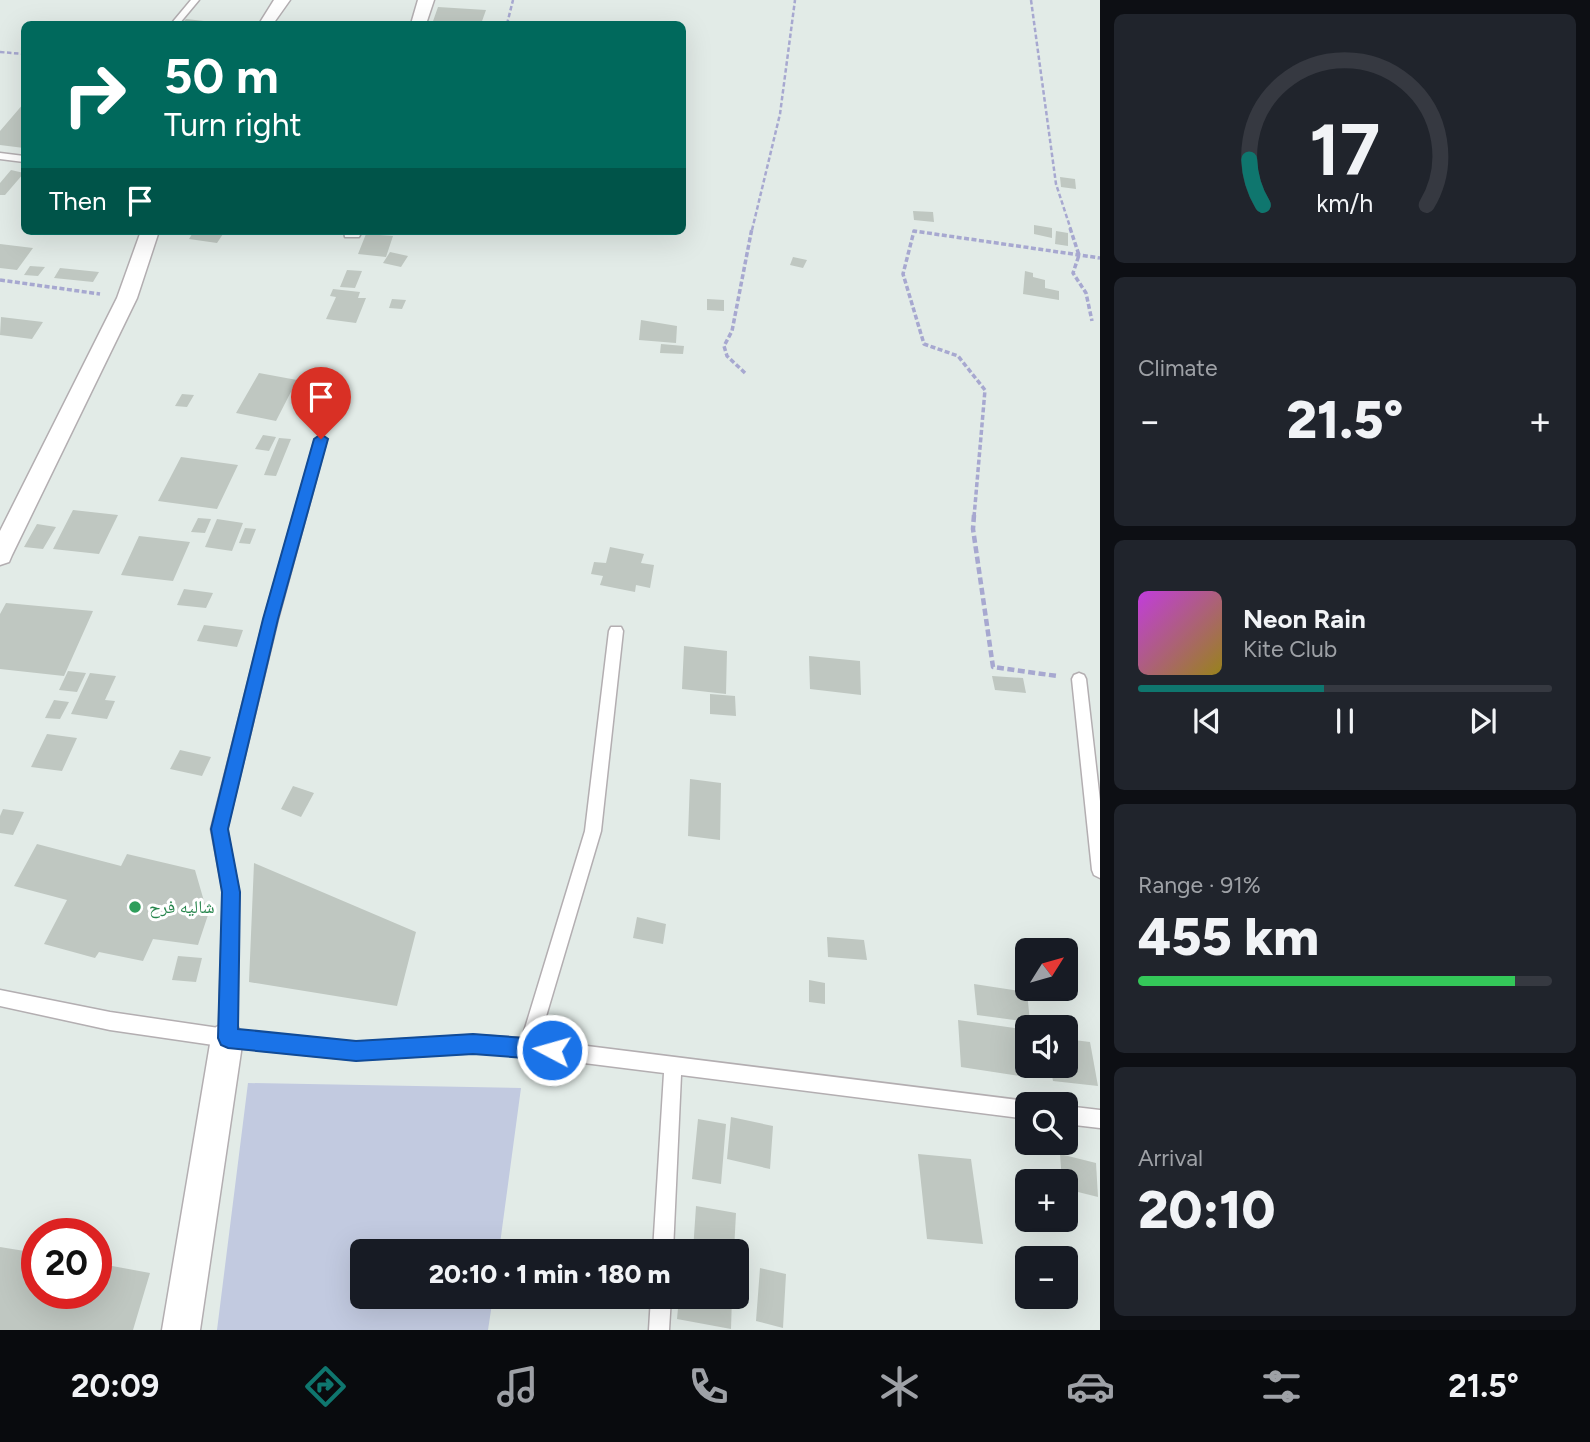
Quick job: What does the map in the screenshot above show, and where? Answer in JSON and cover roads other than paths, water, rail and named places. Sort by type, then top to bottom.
[{"type":"street","points":[[269,21],[282,0]]},
{"type":"street","points":[[420,21],[426,0]]},
{"type":"street","points":[[0,555],[127,298],[149,235]]},
{"type":"street","points":[[181,1330],[228,1038]]},
{"type":"lane","points":[[178,21],[195,0]]},
{"type":"lane","points":[[0,156],[21,159]]},
{"type":"lane","points":[[228,1038],[231,892],[219,829],[271,619],[321,439]]},
{"type":"lane","points":[[528,1047],[593,831],[616,631]]},
{"type":"lane","points":[[1079,679],[1100,870]]},
{"type":"lane","points":[[0,998],[110,1021],[228,1038],[356,1051],[473,1044],[528,1047],[1015,1108]]},
{"type":"lane","points":[[664,1239],[673,1065]]},
{"type":"lane","points":[[1078,1116],[1100,1119]]},
{"type":"lane","points":[[659,1330],[660,1309]]},
{"type":"place","name":"شاليه فرح","points":[[135,907]]}]
